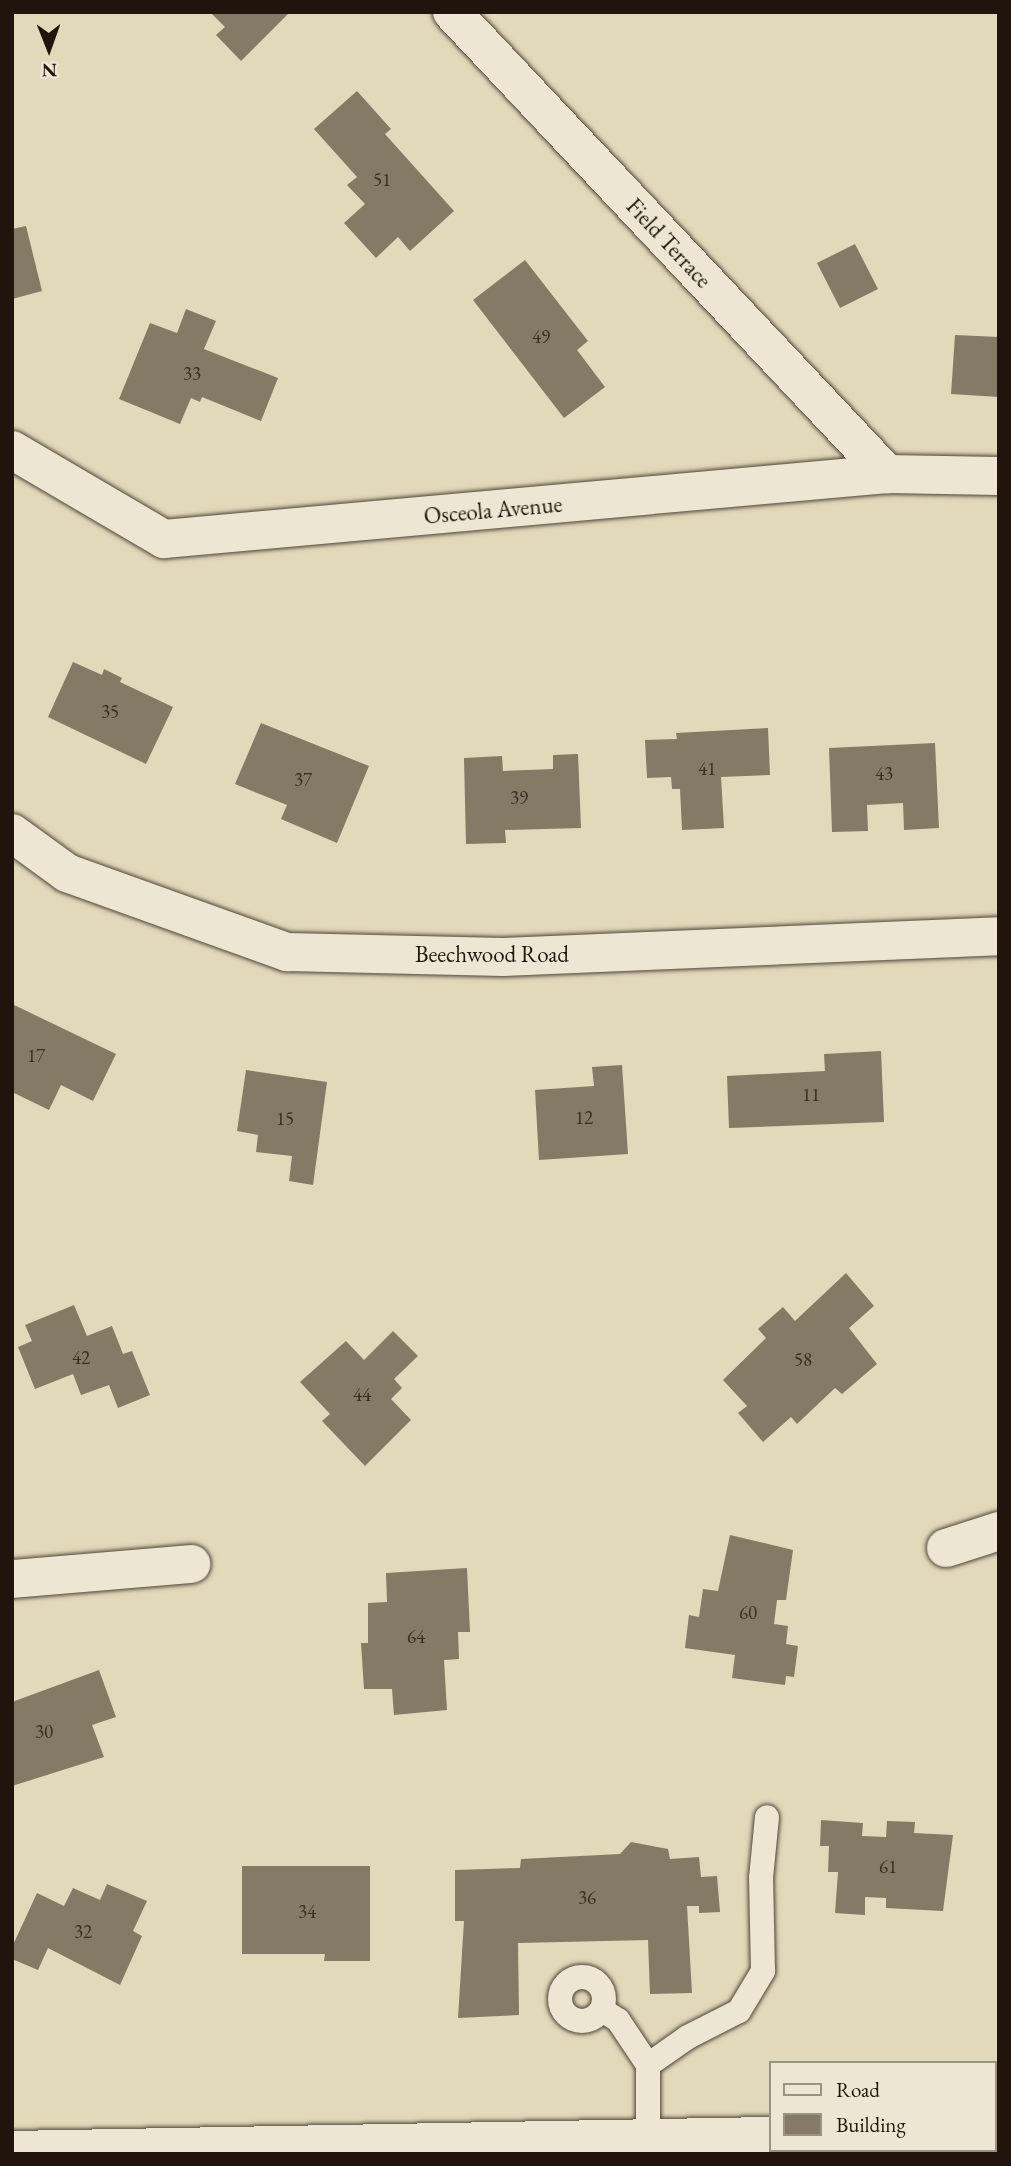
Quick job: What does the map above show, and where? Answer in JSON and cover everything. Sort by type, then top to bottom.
[{"type":"street","name":"Field Terrace","points":[[452,12],[887,474]]},
{"type":"street","name":"Osceola Avenue","points":[[12,450],[164,539],[887,474],[999,476]]},
{"type":"street","name":"Beechwood Road","points":[[12,833],[67,873],[287,952],[503,957],[999,936]]},
{"type":"street","points":[[946,1548],[999,1531]]},
{"type":"street","points":[[12,1579],[191,1564]]},
{"type":"street","points":[[12,2150],[769,2136]]},
{"type":"lane","points":[[648,2065],[688,2037],[738,2011],[763,1971],[761,1878],[767,1817]]},
{"type":"lane","points":[[602,2010],[618,2020],[648,2065],[648,2139]]},
{"type":"building","points":[[210,12],[290,12],[241,61],[216,35],[225,27]]},
{"type":"building","points":[[357,91],[391,129],[385,134],[454,211],[410,251],[398,237],[376,258],[344,223],[365,204],[347,185],[357,177],[314,129]]},
{"type":"building","points":[[26,226],[42,291],[12,299],[12,229]]},
{"type":"building","points":[[855,244],[878,289],[840,308],[817,263]]},
{"type":"building","points":[[525,260],[588,341],[577,350],[605,387],[564,418],[473,300]]},
{"type":"building","points":[[186,309],[216,321],[204,349],[278,378],[261,421],[202,397],[200,402],[191,398],[180,424],[119,399],[150,323],[177,333]]},
{"type":"building","points":[[955,335],[999,337],[999,397],[951,394]]},
{"type":"building","points":[[73,662],[102,675],[104,669],[122,678],[120,682],[173,707],[146,764],[48,717]]},
{"type":"building","points":[[261,723],[369,766],[337,843],[281,819],[287,805],[235,784]]},
{"type":"building","points":[[768,728],[770,775],[721,777],[724,828],[682,830],[680,789],[672,789],[671,777],[647,778],[645,740],[677,739],[676,733]]},
{"type":"building","points":[[935,743],[939,828],[904,830],[903,803],[867,805],[868,831],[832,832],[829,748]]},
{"type":"building","points":[[578,754],[581,828],[505,830],[506,843],[466,844],[464,758],[502,756],[503,771],[553,769],[553,755]]},
{"type":"building","points":[[12,1004],[116,1054],[93,1101],[61,1085],[49,1110],[12,1092]]},
{"type":"building","points":[[881,1051],[884,1122],[729,1128],[727,1076],[825,1071],[824,1054]]},
{"type":"building","points":[[622,1065],[628,1154],[539,1160],[535,1090],[594,1086],[592,1067]]},
{"type":"building","points":[[246,1070],[327,1082],[313,1185],[289,1181],[292,1156],[256,1152],[258,1135],[237,1131]]},
{"type":"building","points":[[846,1273],[874,1306],[849,1328],[877,1364],[842,1394],[835,1388],[797,1424],[791,1417],[763,1442],[738,1413],[747,1406],[723,1380],[766,1338],[758,1329],[783,1307],[795,1321]]},
{"type":"building","points":[[74,1305],[87,1336],[112,1326],[123,1354],[132,1351],[150,1395],[118,1408],[109,1385],[81,1395],[73,1374],[35,1389],[18,1347],[32,1341],[25,1325]]},
{"type":"building","points":[[393,1331],[418,1356],[394,1379],[402,1388],[391,1399],[411,1420],[365,1466],[322,1421],[330,1414],[300,1382],[346,1341],[364,1360]]},
{"type":"building","points":[[730,1535],[793,1550],[786,1600],[777,1600],[774,1624],[788,1626],[786,1644],[798,1646],[794,1677],[786,1676],[785,1685],[732,1678],[735,1655],[685,1648],[689,1615],[699,1617],[703,1589],[718,1591]]},
{"type":"building","points":[[467,1568],[470,1632],[458,1632],[459,1659],[444,1660],[447,1710],[394,1715],[392,1689],[364,1689],[361,1643],[368,1643],[368,1603],[387,1602],[386,1573]]},
{"type":"building","points":[[99,1670],[116,1717],[92,1725],[104,1757],[12,1786],[12,1702]]},
{"type":"building","points":[[821,1820],[863,1823],[862,1836],[886,1837],[887,1821],[915,1822],[914,1833],[953,1835],[943,1911],[886,1908],[886,1898],[865,1897],[865,1915],[835,1913],[838,1872],[828,1872],[829,1846],[820,1846]]},
{"type":"building","points":[[631,1842],[668,1849],[670,1859],[699,1857],[701,1877],[717,1876],[720,1912],[699,1913],[699,1906],[687,1906],[692,1993],[650,1994],[648,1940],[518,1943],[519,2015],[458,2018],[464,1921],[455,1921],[455,1870],[520,1868],[521,1859],[620,1854]]},
{"type":"building","points":[[242,1866],[370,1866],[370,1961],[324,1961],[325,1954],[242,1954]]},
{"type":"building","points":[[107,1884],[147,1901],[133,1931],[142,1936],[120,1985],[48,1948],[38,1970],[12,1959],[12,1947],[37,1893],[64,1906],[73,1888],[100,1900]]}]
